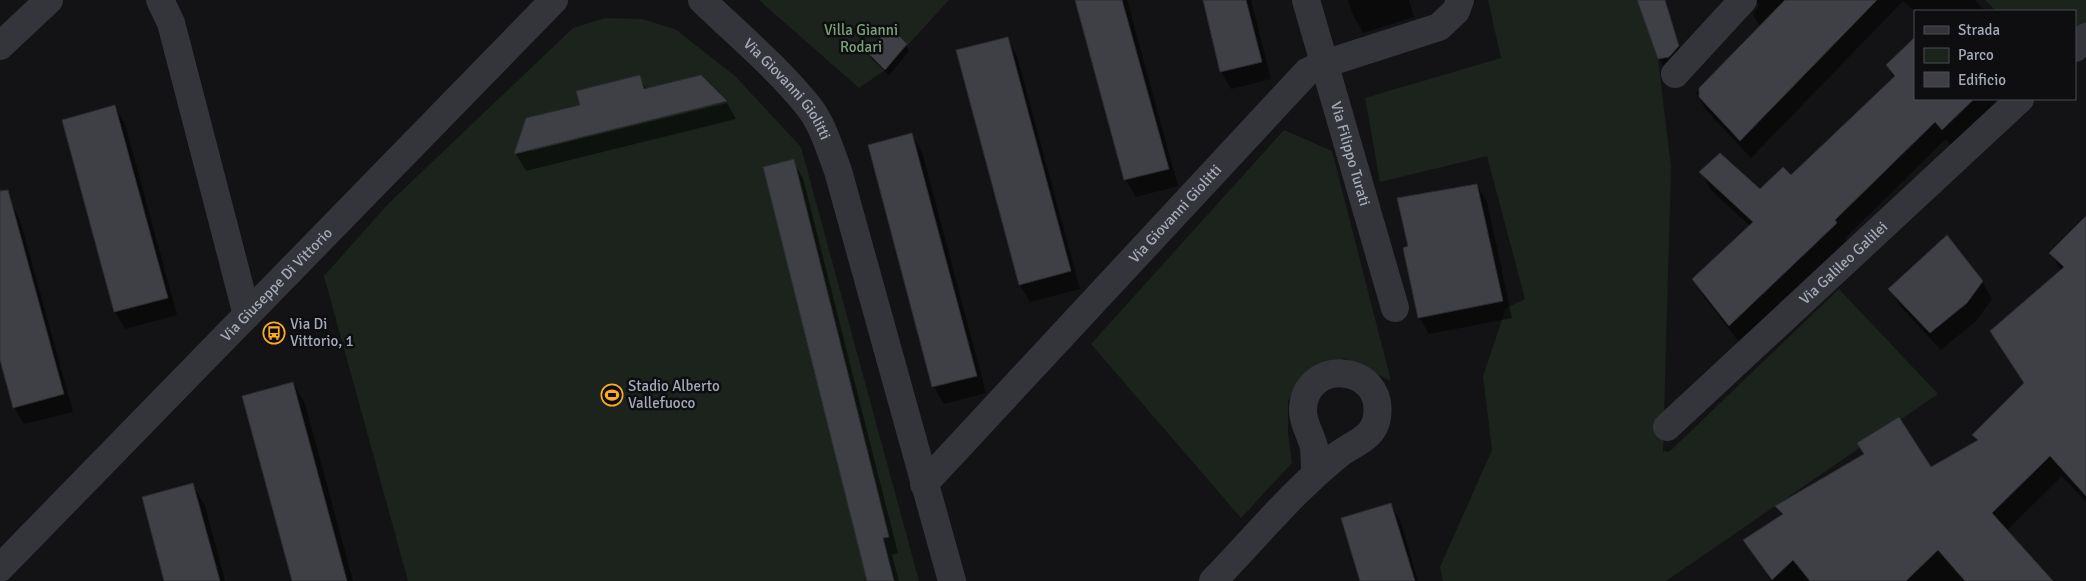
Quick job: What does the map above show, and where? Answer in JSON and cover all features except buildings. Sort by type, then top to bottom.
[{"type":"street","points":[[0,46],[49,0]]},
{"type":"street","points":[[160,0],[171,23],[247,315]]},
{"type":"street","name":"Via Giuseppe Di Vittorio","points":[[0,568],[554,0]]},
{"type":"street","name":"Via Giovanni Giolitti","points":[[702,0],[775,70],[810,108],[826,141],[838,171],[952,581]]},
{"type":"street","name":"Via Filippo Turati","points":[[1306,0],[1395,308]]},
{"type":"street","name":"Via Giovanni Giolitti","points":[[924,484],[1307,72],[1324,64],[1439,27],[1456,11],[1460,0]]},
{"type":"street","points":[[1674,74],[1743,0]]},
{"type":"street","points":[[2076,47],[2086,37]]},
{"type":"street","name":"Via Galileo Galilei","points":[[1667,427],[2019,100]]},
{"type":"street","points":[[1213,581],[1316,473]]},
{"type":"green space","name":"Villa Gianni Rodari","points":[[759,0],[949,0],[885,70],[859,88]]},
{"type":"green space","points":[[1488,0],[1637,0],[1658,59],[1671,167],[1663,451],[1669,452],[1839,289],[1938,394],[1666,581],[1443,581],[1440,567],[1492,450],[1483,376],[1506,308],[1525,299],[1487,156],[1380,182],[1365,98],[1501,58]]},
{"type":"green space","points":[[1985,0],[2086,0],[2086,37],[2076,47],[2076,10],[1995,10]]},
{"type":"green space","name":"Stadio Alberto Vallefuoco","points":[[605,18],[642,19],[675,29],[735,76],[801,147],[919,581],[408,581],[324,276],[389,203],[573,28]]},
{"type":"green space","points":[[1284,130],[1332,151],[1391,381],[1344,358],[1321,365],[1301,380],[1288,401],[1288,433],[1292,463],[1241,518],[1091,344]]},
{"type":"place","name":"Via Di Vittorio, 1","points":[[274,333]]},
{"type":"place","name":"Stadio Alberto Vallefuoco","points":[[612,395]]}]
